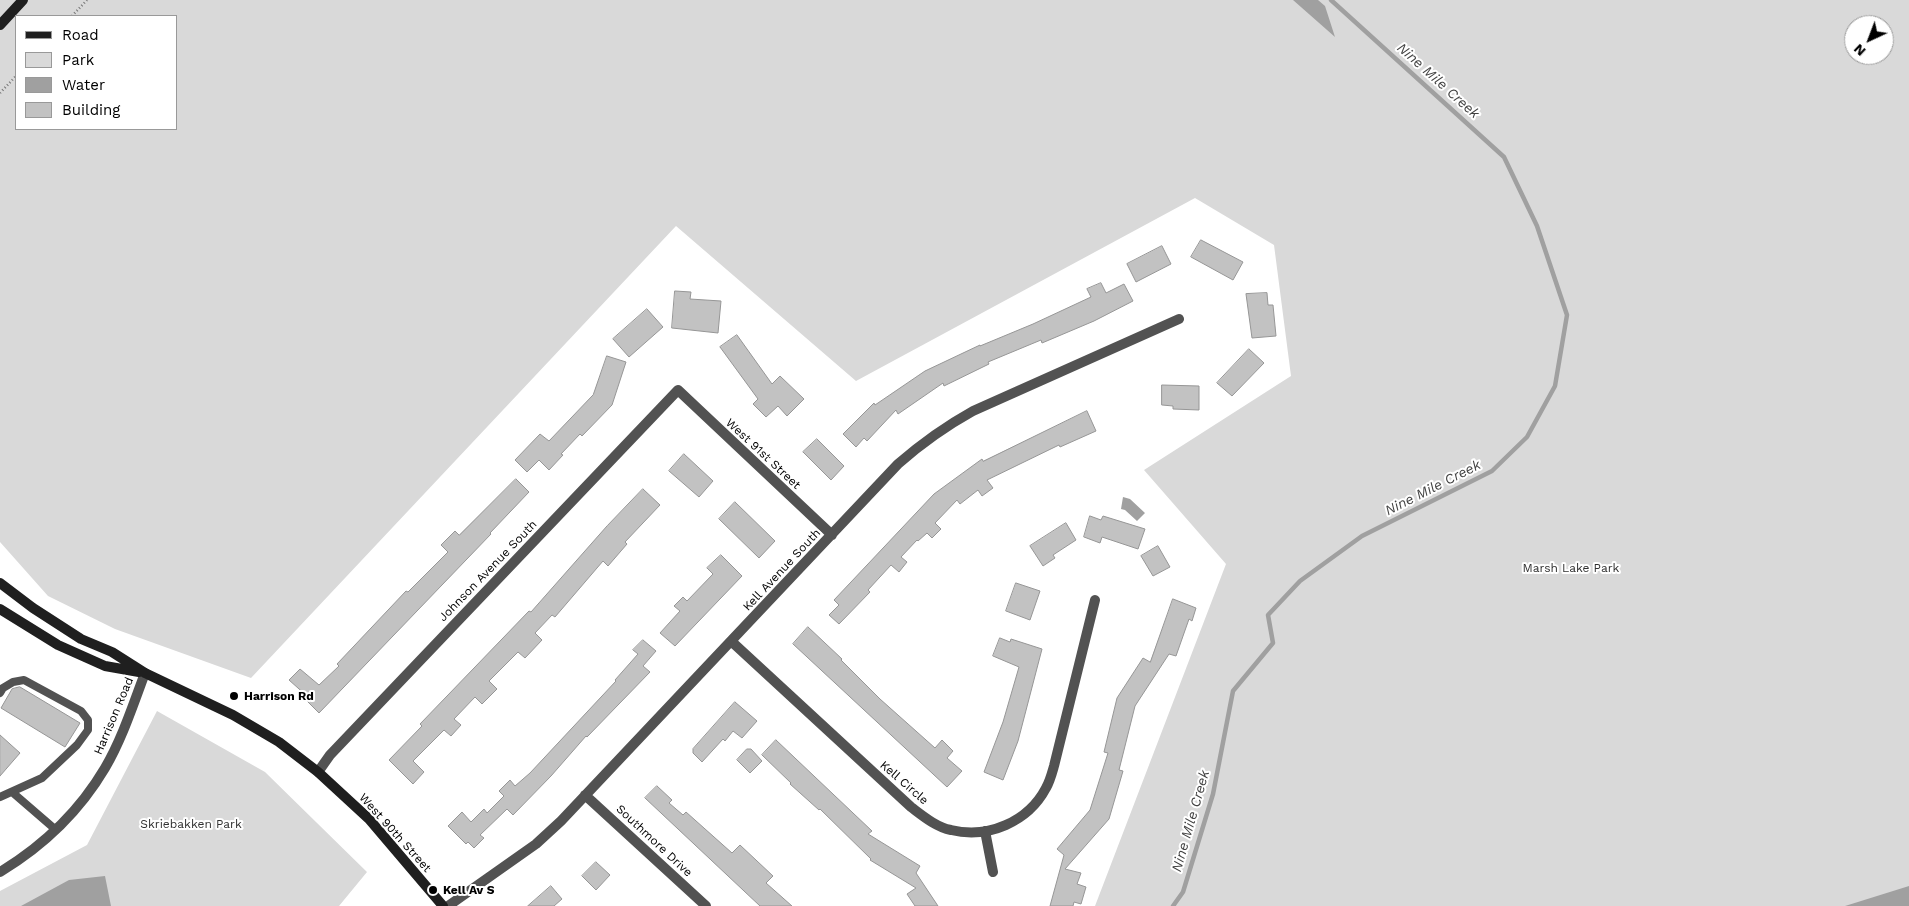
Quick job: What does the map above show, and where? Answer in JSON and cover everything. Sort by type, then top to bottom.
[{"type":"street","points":[[0,25],[22,0]]},
{"type":"street","name":"Kell Avenue South","points":[[448,906],[536,844],[561,821],[898,464],[921,444],[973,411],[1179,319]]},
{"type":"street","name":"West 91st Street","points":[[678,390],[832,535]]},
{"type":"street","name":"Johnson Avenue South","points":[[318,772],[330,755],[678,390]]},
{"type":"street","name":"West 90th Street","points":[[0,583],[33,608],[81,638],[112,652],[145,673],[233,715],[279,742],[318,772],[369,819],[442,906]]},
{"type":"street","name":"Kell Circle","points":[[731,641],[911,807],[930,821],[950,830],[973,832],[995,830],[1016,820],[1033,806],[1047,788],[1095,600]]},
{"type":"street","name":"West 90th Street","points":[[0,609],[58,645],[81,656],[104,666],[145,673]]},
{"type":"street","name":"Harrison Road","points":[[0,872],[26,856],[56,830],[83,800],[105,767],[123,731],[145,673]]},
{"type":"street","name":"Southmore Drive","points":[[585,795],[706,906]]},
{"type":"street","points":[[985,831],[993,872]]},
{"type":"lane","points":[[0,693],[3,688],[13,682],[24,680],[81,711],[88,720],[88,730],[77,745],[42,778],[0,796]]},
{"type":"lane","points":[[12,792],[56,830]]},
{"type":"path","points":[[73,15],[87,0]]},
{"type":"path","points":[[0,93],[15,77]]},
{"type":"green space","name":"Marsh Lake Park","points":[[0,0],[1909,0],[1909,906],[1095,906],[1226,564],[1144,470],[1291,376],[1274,245],[1195,198],[856,381],[676,226],[251,678],[115,629],[48,596],[0,542]]},
{"type":"green space","name":"Skriebakken Park","points":[[157,711],[265,772],[367,872],[339,906],[0,906],[0,891],[87,845]]},
{"type":"water","points":[[1293,0],[1318,0],[1325,6],[1335,37]]},
{"type":"water","points":[[1123,497],[1130,499],[1145,513],[1137,521],[1125,510],[1121,509]]},
{"type":"water","points":[[105,876],[111,906],[21,906],[69,880]]},
{"type":"water","points":[[1909,886],[1909,906],[1845,906]]},
{"type":"building","points":[[1201,240],[1243,262],[1233,280],[1191,257]]},
{"type":"building","points":[[1162,246],[1171,264],[1136,282],[1127,264]]},
{"type":"building","points":[[1101,283],[1106,293],[1124,284],[1133,301],[1094,321],[1042,343],[1041,340],[988,362],[989,364],[944,386],[943,383],[898,414],[896,410],[867,441],[864,438],[856,447],[843,434],[874,403],[875,405],[925,371],[1091,297],[1087,289]]},
{"type":"building","points":[[675,291],[691,292],[690,299],[721,301],[718,333],[672,328]]},
{"type":"building","points":[[1267,293],[1268,305],[1273,305],[1276,336],[1252,338],[1246,294]]},
{"type":"building","points":[[647,309],[663,327],[629,357],[613,339]]},
{"type":"building","points":[[737,335],[772,384],[780,376],[804,399],[787,416],[778,406],[766,417],[753,404],[758,399],[720,347]]},
{"type":"building","points":[[1249,349],[1264,363],[1232,396],[1217,383]]},
{"type":"building","points":[[607,356],[626,362],[612,405],[582,436],[580,434],[549,470],[539,460],[527,472],[515,460],[540,434],[549,441],[593,395]]},
{"type":"building","points":[[1162,385],[1199,386],[1199,410],[1173,409],[1173,406],[1162,405]]},
{"type":"building","points":[[1087,411],[1096,431],[1060,447],[1059,445],[987,480],[993,488],[982,496],[978,490],[960,504],[957,500],[935,523],[941,529],[932,538],[927,533],[917,540],[901,557],[907,562],[899,572],[891,565],[868,590],[870,592],[839,624],[829,615],[839,605],[834,600],[934,494],[982,459],[983,461]]},
{"type":"building","points":[[817,439],[844,466],[831,480],[803,452]]},
{"type":"building","points":[[684,454],[713,481],[699,497],[669,471]]},
{"type":"building","points":[[516,479],[529,492],[319,713],[305,699],[308,697],[289,680],[300,669],[319,685],[339,666],[337,664],[406,591],[408,592],[448,552],[441,545],[455,531],[459,535]]},
{"type":"building","points":[[643,489],[660,505],[625,542],[627,544],[608,566],[603,561],[555,617],[552,615],[535,633],[542,640],[525,658],[518,652],[489,681],[497,689],[482,704],[475,697],[454,719],[461,725],[451,736],[444,730],[413,761],[424,772],[413,784],[389,760],[422,726],[420,724],[529,611],[531,612],[607,526]]},
{"type":"building","points":[[735,502],[775,541],[759,558],[719,519]]},
{"type":"building","points":[[1090,516],[1101,520],[1103,516],[1145,529],[1138,549],[1102,537],[1100,543],[1084,537]]},
{"type":"building","points":[[1066,523],[1076,540],[1053,555],[1055,558],[1043,566],[1030,546]]},
{"type":"building","points":[[1158,546],[1170,567],[1153,576],[1141,556]]},
{"type":"building","points":[[721,555],[742,576],[675,646],[660,633],[680,611],[674,606],[683,597],[687,601],[713,574],[707,568]]},
{"type":"building","points":[[1016,583],[1040,591],[1030,620],[1006,611]]},
{"type":"building","points":[[1173,599],[1196,608],[1192,621],[1189,619],[1176,656],[1169,654],[1135,706],[1119,770],[1123,771],[1109,819],[1065,869],[1081,873],[1077,884],[1086,887],[1081,904],[1074,902],[1073,906],[1050,906],[1064,855],[1057,849],[1090,810],[1108,753],[1104,752],[1117,698],[1143,658],[1150,662]]},
{"type":"building","points":[[808,627],[880,699],[935,748],[942,740],[953,751],[947,758],[962,771],[947,787],[793,644]]},
{"type":"building","points":[[1000,638],[1010,642],[1011,639],[1042,649],[1018,741],[1003,780],[984,772],[1003,722],[1019,667],[993,656]]},
{"type":"building","points":[[643,640],[656,651],[643,666],[650,672],[586,736],[513,815],[507,809],[480,835],[484,838],[474,848],[468,842],[466,844],[448,826],[462,812],[471,822],[484,809],[487,813],[504,796],[499,791],[510,780],[515,786],[530,773],[616,681],[638,654],[633,650]]},
{"type":"building","points":[[20,687],[80,723],[65,747],[1,708],[12,689]]},
{"type":"building","points":[[735,702],[757,721],[742,738],[733,731],[702,762],[693,753],[693,749]]},
{"type":"building","points":[[0,735],[20,753],[0,776]]},
{"type":"building","points":[[776,740],[872,831],[868,834],[920,866],[916,873],[938,906],[915,906],[907,894],[916,888],[870,860],[820,809],[790,784],[762,755]]},
{"type":"building","points":[[747,749],[751,749],[762,761],[750,773],[737,760]]},
{"type":"building","points":[[657,786],[672,800],[669,803],[683,815],[686,812],[732,853],[740,845],[773,876],[766,883],[792,906],[760,906],[645,798]]},
{"type":"building","points":[[596,862],[610,875],[596,890],[582,876]]},
{"type":"building","points":[[551,886],[562,899],[554,906],[528,906]]},
{"type":"waterway","name":"Nine Mile Creek","points":[[1173,906],[1183,892],[1213,794],[1233,691],[1273,643],[1268,615],[1300,581],[1362,536],[1492,471],[1527,437],[1555,386],[1567,315],[1537,226],[1504,157],[1331,0]]},
{"type":"place","name":"Harrison Rd","points":[[234,696]]},
{"type":"place","name":"Kell Av S","points":[[433,890]]}]
